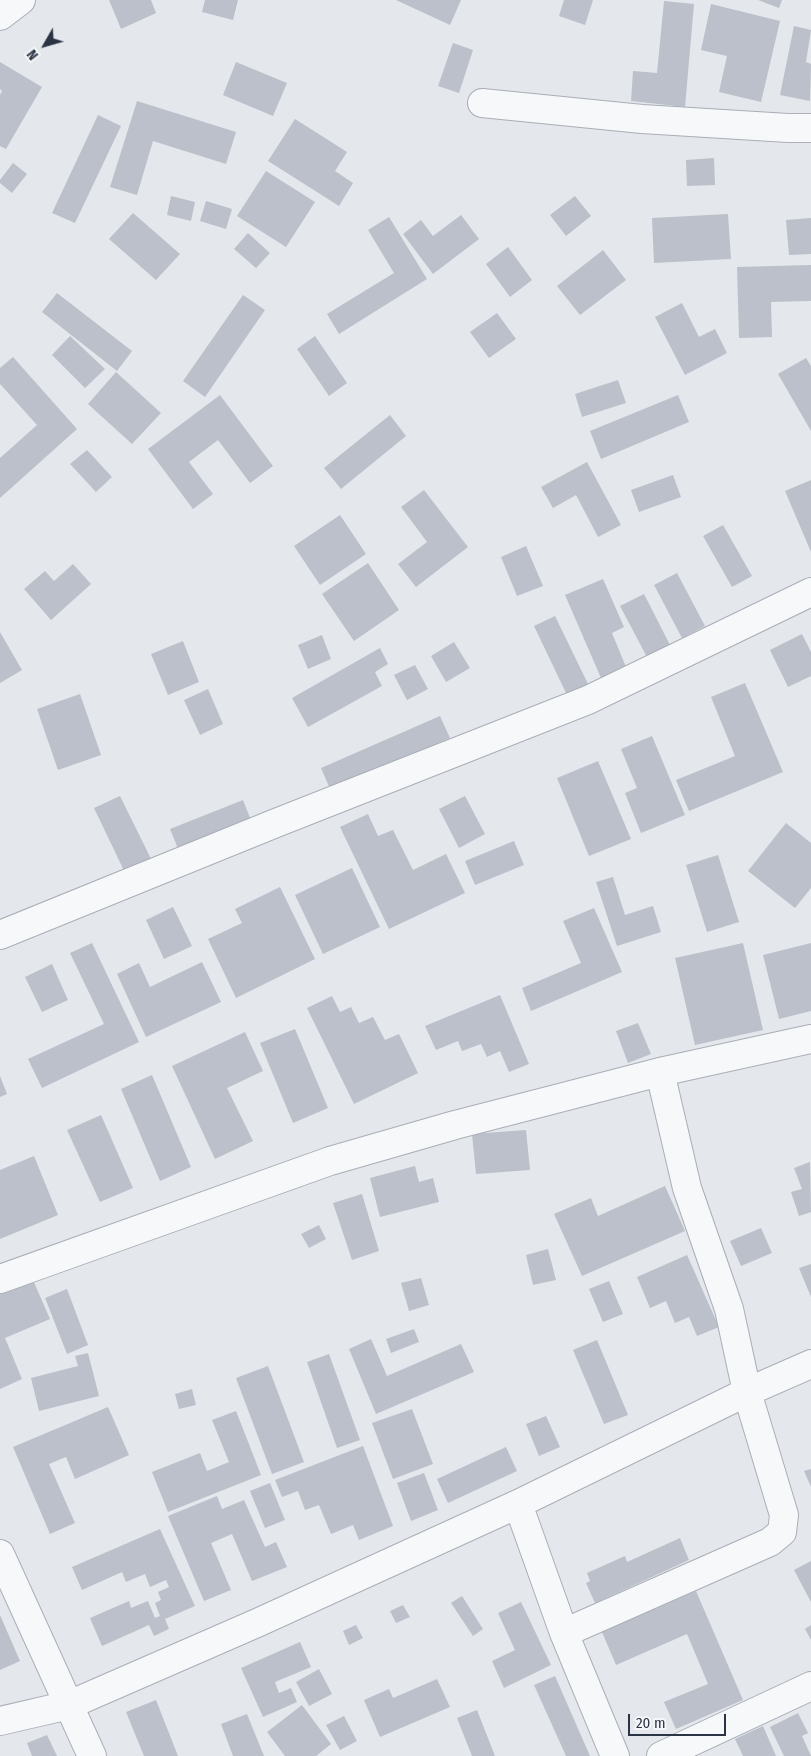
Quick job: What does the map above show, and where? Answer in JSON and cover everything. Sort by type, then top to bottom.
[{"type":"street","points":[[0,16],[21,0]]},
{"type":"street","points":[[482,103],[642,119],[811,128]]},
{"type":"street","points":[[0,935],[276,823],[588,700],[811,592]]},
{"type":"street","points":[[0,1279],[330,1161],[465,1123],[660,1072],[811,1039]]},
{"type":"street","points":[[564,1633],[770,1542],[782,1532],[784,1515],[747,1392],[729,1309],[687,1188],[660,1072]]},
{"type":"street","points":[[0,1722],[69,1705],[257,1623],[518,1504],[747,1392],[811,1364]]},
{"type":"street","points":[[518,1504],[564,1633],[615,1756]]},
{"type":"street","points":[[0,1554],[92,1756]]},
{"type":"street","points":[[661,1756],[811,1686]]},
{"type":"building","points":[[109,0],[151,0],[156,13],[121,29]]},
{"type":"building","points":[[205,0],[238,0],[233,20],[202,12]]},
{"type":"building","points":[[396,0],[461,0],[450,25]]},
{"type":"building","points":[[564,0],[593,0],[585,25],[559,16]]},
{"type":"building","points":[[758,0],[782,0],[779,8]]},
{"type":"building","points":[[664,1],[694,4],[685,107],[631,101],[633,71],[657,73]]},
{"type":"building","points":[[711,4],[780,21],[761,102],[719,92],[727,56],[701,50]]},
{"type":"building","points":[[794,26],[811,30],[806,62],[811,64],[810,101],[780,95]]},
{"type":"building","points":[[453,43],[473,50],[459,93],[438,86]]},
{"type":"building","points":[[0,62],[42,87],[6,149],[0,146],[0,95],[2,91],[0,89]]},
{"type":"building","points":[[236,62],[287,83],[273,116],[223,95]]},
{"type":"building","points":[[137,101],[236,132],[226,164],[153,141],[137,195],[110,187]]},
{"type":"building","points":[[98,115],[121,126],[75,223],[52,213]]},
{"type":"building","points":[[295,119],[347,152],[335,171],[353,183],[339,206],[268,161]]},
{"type":"building","points":[[714,158],[715,185],[687,186],[686,160]]},
{"type":"building","points":[[13,163],[27,174],[12,193],[0,183],[0,180]]},
{"type":"building","points":[[266,171],[315,202],[286,247],[237,216]]},
{"type":"building","points":[[171,196],[195,202],[191,221],[167,215]]},
{"type":"building","points":[[575,196],[591,216],[566,236],[550,215]]},
{"type":"building","points":[[206,201],[232,209],[226,229],[200,221]]},
{"type":"building","points":[[133,213],[180,254],[156,280],[109,239]]},
{"type":"building","points":[[728,214],[731,259],[654,263],[652,218]]},
{"type":"building","points":[[461,215],[479,239],[433,274],[403,234],[421,220],[433,236]]},
{"type":"building","points":[[389,217],[427,279],[339,334],[327,314],[394,273],[368,230]]},
{"type":"building","points":[[811,218],[811,254],[789,255],[786,220]]},
{"type":"building","points":[[248,233],[270,253],[256,268],[234,249]]},
{"type":"building","points":[[508,247],[532,280],[510,297],[486,264]]},
{"type":"building","points":[[603,250],[626,280],[580,315],[557,286]]},
{"type":"building","points":[[811,265],[811,301],[771,302],[772,337],[739,338],[737,267]]},
{"type":"building","points":[[57,293],[132,351],[117,371],[42,312]]},
{"type":"building","points":[[243,295],[265,310],[205,397],[183,381]]},
{"type":"building","points":[[682,303],[699,337],[715,329],[727,353],[685,375],[655,317]]},
{"type":"building","points":[[497,313],[516,339],[489,358],[470,332]]},
{"type":"building","points":[[70,336],[105,369],[85,388],[52,355]]},
{"type":"building","points":[[315,336],[347,383],[329,396],[297,349]]},
{"type":"building","points":[[13,357],[77,429],[0,498],[0,458],[37,425],[0,384],[0,368]]},
{"type":"building","points":[[806,358],[811,366],[811,431],[778,374]]},
{"type":"building","points":[[116,372],[161,413],[132,444],[88,404]]},
{"type":"building","points":[[618,380],[626,403],[582,417],[575,394]]},
{"type":"building","points":[[220,395],[273,466],[250,483],[218,440],[189,462],[213,494],[193,509],[148,449]]},
{"type":"building","points":[[678,395],[689,422],[601,459],[590,431]]},
{"type":"building","points":[[390,415],[406,436],[341,489],[324,468]]},
{"type":"building","points":[[87,450],[112,477],[96,492],[70,464]]},
{"type":"building","points":[[587,462],[621,525],[598,537],[576,495],[553,508],[541,487]]},
{"type":"building","points":[[673,475],[681,497],[639,512],[631,490]]},
{"type":"building","points":[[811,480],[811,552],[785,491]]},
{"type":"building","points":[[424,490],[468,547],[416,587],[398,564],[427,542],[401,507]]},
{"type":"building","points":[[340,515],[366,554],[320,585],[294,546]]},
{"type":"building","points":[[723,525],[752,576],[732,587],[703,536]]},
{"type":"building","points":[[526,546],[543,586],[517,596],[501,557]]},
{"type":"building","points":[[368,563],[399,610],[354,641],[322,594]]},
{"type":"building","points":[[73,564],[91,584],[51,620],[24,589],[45,571],[54,581]]},
{"type":"building","points":[[677,573],[705,626],[682,638],[654,585]]},
{"type":"building","points":[[603,579],[624,627],[612,633],[626,667],[601,678],[565,595]]},
{"type":"building","points":[[644,594],[671,647],[648,659],[620,606]]},
{"type":"building","points":[[555,616],[588,684],[567,695],[534,626]]},
{"type":"building","points":[[0,632],[22,670],[0,683]]},
{"type":"building","points":[[802,634],[811,652],[811,676],[788,687],[770,650]]},
{"type":"building","points":[[322,635],[331,659],[308,669],[298,645]]},
{"type":"building","points":[[183,641],[199,682],[168,695],[151,654]]},
{"type":"building","points":[[454,642],[470,668],[446,682],[431,656]]},
{"type":"building","points":[[380,648],[388,664],[375,672],[382,686],[308,727],[292,698]]},
{"type":"building","points":[[415,665],[428,689],[407,700],[394,675]]},
{"type":"building","points":[[745,683],[783,772],[689,811],[676,780],[735,756],[711,697]]},
{"type":"building","points":[[208,689],[223,724],[200,735],[184,700]]},
{"type":"building","points":[[80,694],[101,755],[58,770],[37,709]]},
{"type":"building","points":[[440,716],[450,738],[331,791],[321,768]]},
{"type":"building","points":[[652,736],[685,815],[641,833],[625,793],[637,788],[621,749]]},
{"type":"building","points":[[598,761],[631,839],[589,856],[557,778]]},
{"type":"building","points":[[120,796],[154,865],[127,877],[94,808]]},
{"type":"building","points":[[465,796],[485,834],[459,848],[439,809]]},
{"type":"building","points":[[243,800],[254,828],[181,856],[170,829]]},
{"type":"building","points":[[368,814],[378,836],[393,830],[413,870],[446,854],[465,893],[389,929],[340,827]]},
{"type":"building","points":[[786,823],[811,843],[811,888],[795,908],[748,871]]},
{"type":"building","points":[[514,841],[524,865],[475,885],[465,861]]},
{"type":"building","points":[[718,855],[739,922],[707,932],[686,865]]},
{"type":"building","points":[[352,868],[380,927],[323,954],[295,895]]},
{"type":"building","points":[[613,877],[625,915],[653,906],[661,932],[617,946],[596,882]]},
{"type":"building","points":[[280,887],[315,959],[236,998],[208,939],[242,923],[235,909]]},
{"type":"building","points":[[173,907],[192,946],[164,959],[146,920]]},
{"type":"building","points":[[594,908],[622,972],[531,1011],[522,988],[581,963],[563,921]]},
{"type":"building","points":[[92,943],[139,1042],[42,1088],[28,1059],[104,1024],[70,953]]},
{"type":"building","points":[[743,943],[763,1030],[695,1045],[675,958]]},
{"type":"building","points":[[811,943],[811,1011],[779,1019],[763,955]]},
{"type":"building","points":[[202,962],[221,1002],[146,1037],[117,974],[139,963],[150,987]]},
{"type":"building","points":[[52,964],[68,1000],[42,1012],[25,977]]},
{"type":"building","points":[[500,995],[529,1064],[509,1072],[500,1051],[487,1057],[481,1044],[462,1051],[458,1041],[436,1050],[425,1026]]},
{"type":"building","points":[[332,996],[340,1012],[351,1007],[359,1023],[373,1017],[385,1040],[399,1034],[418,1073],[354,1104],[307,1008]]},
{"type":"building","points":[[638,1023],[651,1054],[628,1063],[616,1031]]},
{"type":"building","points":[[295,1029],[328,1108],[293,1123],[260,1043]]},
{"type":"building","points":[[245,1032],[263,1071],[227,1088],[253,1141],[215,1159],[172,1066]]},
{"type":"building","points":[[152,1075],[191,1167],[160,1181],[121,1089]]},
{"type":"building","points":[[0,1076],[7,1094],[0,1097]]},
{"type":"building","points":[[101,1115],[133,1188],[100,1202],[67,1130]]},
{"type":"building","points":[[526,1130],[530,1170],[476,1174],[472,1134]]},
{"type":"building","points":[[34,1156],[58,1215],[0,1239],[0,1170]]},
{"type":"building","points":[[810,1162],[811,1212],[799,1216],[791,1192],[802,1189],[794,1168]]},
{"type":"building","points":[[415,1166],[419,1182],[433,1178],[439,1202],[380,1217],[370,1178]]},
{"type":"building","points":[[665,1186],[685,1231],[582,1276],[554,1214],[591,1198],[598,1216]]},
{"type":"building","points":[[362,1194],[379,1251],[352,1260],[333,1203]]},
{"type":"building","points":[[319,1225],[326,1239],[309,1248],[301,1234]]},
{"type":"building","points":[[761,1228],[772,1253],[741,1266],[730,1241]]},
{"type":"building","points":[[548,1249],[556,1280],[533,1285],[526,1255]]},
{"type":"building","points":[[687,1255],[719,1327],[697,1336],[689,1317],[675,1323],[666,1301],[650,1308],[637,1277]]},
{"type":"building","points":[[811,1264],[811,1297],[799,1268]]},
{"type":"building","points":[[421,1278],[429,1305],[409,1311],[401,1283]]},
{"type":"building","points":[[33,1280],[50,1319],[5,1338],[22,1379],[0,1389],[0,1294]]},
{"type":"building","points":[[609,1281],[623,1314],[603,1322],[589,1289]]},
{"type":"building","points":[[67,1289],[88,1345],[67,1354],[45,1298]]},
{"type":"building","points":[[414,1329],[419,1342],[391,1353],[386,1339]]},
{"type":"building","points":[[371,1339],[387,1376],[461,1344],[474,1372],[376,1414],[349,1349]]},
{"type":"building","points":[[597,1340],[628,1415],[604,1424],[573,1350]]},
{"type":"building","points":[[88,1353],[99,1396],[39,1411],[31,1378],[78,1366],[75,1356]]},
{"type":"building","points":[[329,1354],[360,1440],[337,1448],[307,1362]]},
{"type":"building","points":[[268,1366],[304,1462],[272,1474],[236,1378]]},
{"type":"building","points":[[192,1389],[196,1405],[179,1409],[175,1394]]},
{"type":"building","points":[[108,1407],[129,1455],[75,1479],[66,1457],[49,1464],[75,1523],[50,1534],[13,1447]]},
{"type":"building","points":[[412,1409],[433,1464],[393,1479],[372,1423]]},
{"type":"building","points":[[236,1411],[261,1475],[168,1512],[152,1472],[200,1453],[207,1471],[229,1462],[212,1420]]},
{"type":"building","points":[[546,1416],[560,1447],[539,1456],[526,1424]]},
{"type":"building","points":[[363,1446],[393,1526],[359,1540],[353,1525],[331,1534],[319,1505],[305,1510],[298,1491],[282,1497],[275,1480]]},
{"type":"building","points":[[506,1447],[517,1471],[448,1503],[437,1479]]},
{"type":"building","points":[[811,1469],[811,1487],[804,1471]]},
{"type":"building","points":[[424,1473],[438,1510],[411,1521],[397,1483]]},
{"type":"building","points":[[270,1483],[285,1520],[265,1528],[250,1491]]},
{"type":"building","points":[[217,1496],[222,1509],[244,1500],[265,1547],[276,1542],[287,1567],[252,1581],[232,1534],[211,1543],[231,1590],[204,1601],[168,1516]]},
{"type":"building","points":[[160,1529],[195,1606],[165,1619],[169,1629],[154,1636],[149,1625],[102,1646],[90,1618],[129,1601],[131,1608],[148,1601],[155,1618],[160,1616],[155,1603],[161,1600],[158,1592],[169,1587],[166,1580],[150,1587],[145,1574],[126,1582],[122,1572],[82,1590],[72,1567]]},
{"type":"building","points":[[680,1538],[689,1560],[595,1603],[586,1583],[590,1581],[587,1573],[625,1556],[627,1562]]},
{"type":"building","points":[[811,1561],[811,1602],[794,1570]]},
{"type":"building","points":[[696,1591],[743,1700],[676,1729],[664,1702],[708,1684],[687,1634],[616,1665],[602,1632]]},
{"type":"building","points":[[462,1596],[483,1629],[473,1636],[451,1603]]},
{"type":"building","points":[[521,1602],[551,1665],[504,1688],[492,1661],[515,1650],[498,1613]]},
{"type":"building","points":[[403,1605],[410,1617],[396,1623],[390,1611]]},
{"type":"building","points":[[0,1615],[20,1661],[0,1670]]},
{"type":"building","points":[[356,1625],[363,1638],[349,1645],[343,1631]]},
{"type":"building","points":[[811,1625],[811,1640],[805,1629]]},
{"type":"building","points":[[300,1642],[311,1667],[275,1682],[279,1693],[291,1688],[297,1702],[263,1717],[241,1668]]},
{"type":"building","points":[[319,1669],[332,1694],[309,1706],[296,1682]]},
{"type":"building","points":[[555,1676],[590,1756],[566,1756],[534,1685]]},
{"type":"building","points":[[437,1679],[450,1707],[380,1737],[364,1700],[389,1689],[393,1698]]},
{"type":"building","points":[[156,1700],[178,1756],[144,1756],[126,1712]]},
{"type":"building","points":[[302,1705],[331,1744],[316,1756],[285,1756],[267,1732]]},
{"type":"building","points":[[477,1710],[495,1756],[472,1756],[457,1718]]},
{"type":"building","points":[[798,1713],[808,1733],[802,1736],[811,1756],[784,1756],[770,1727]]},
{"type":"building","points":[[247,1714],[264,1756],[233,1756],[221,1724]]},
{"type":"building","points":[[344,1716],[357,1741],[340,1750],[326,1725]]},
{"type":"building","points":[[763,1726],[776,1756],[743,1756],[735,1739]]},
{"type":"building","points":[[47,1735],[57,1756],[32,1756],[27,1743]]}]
